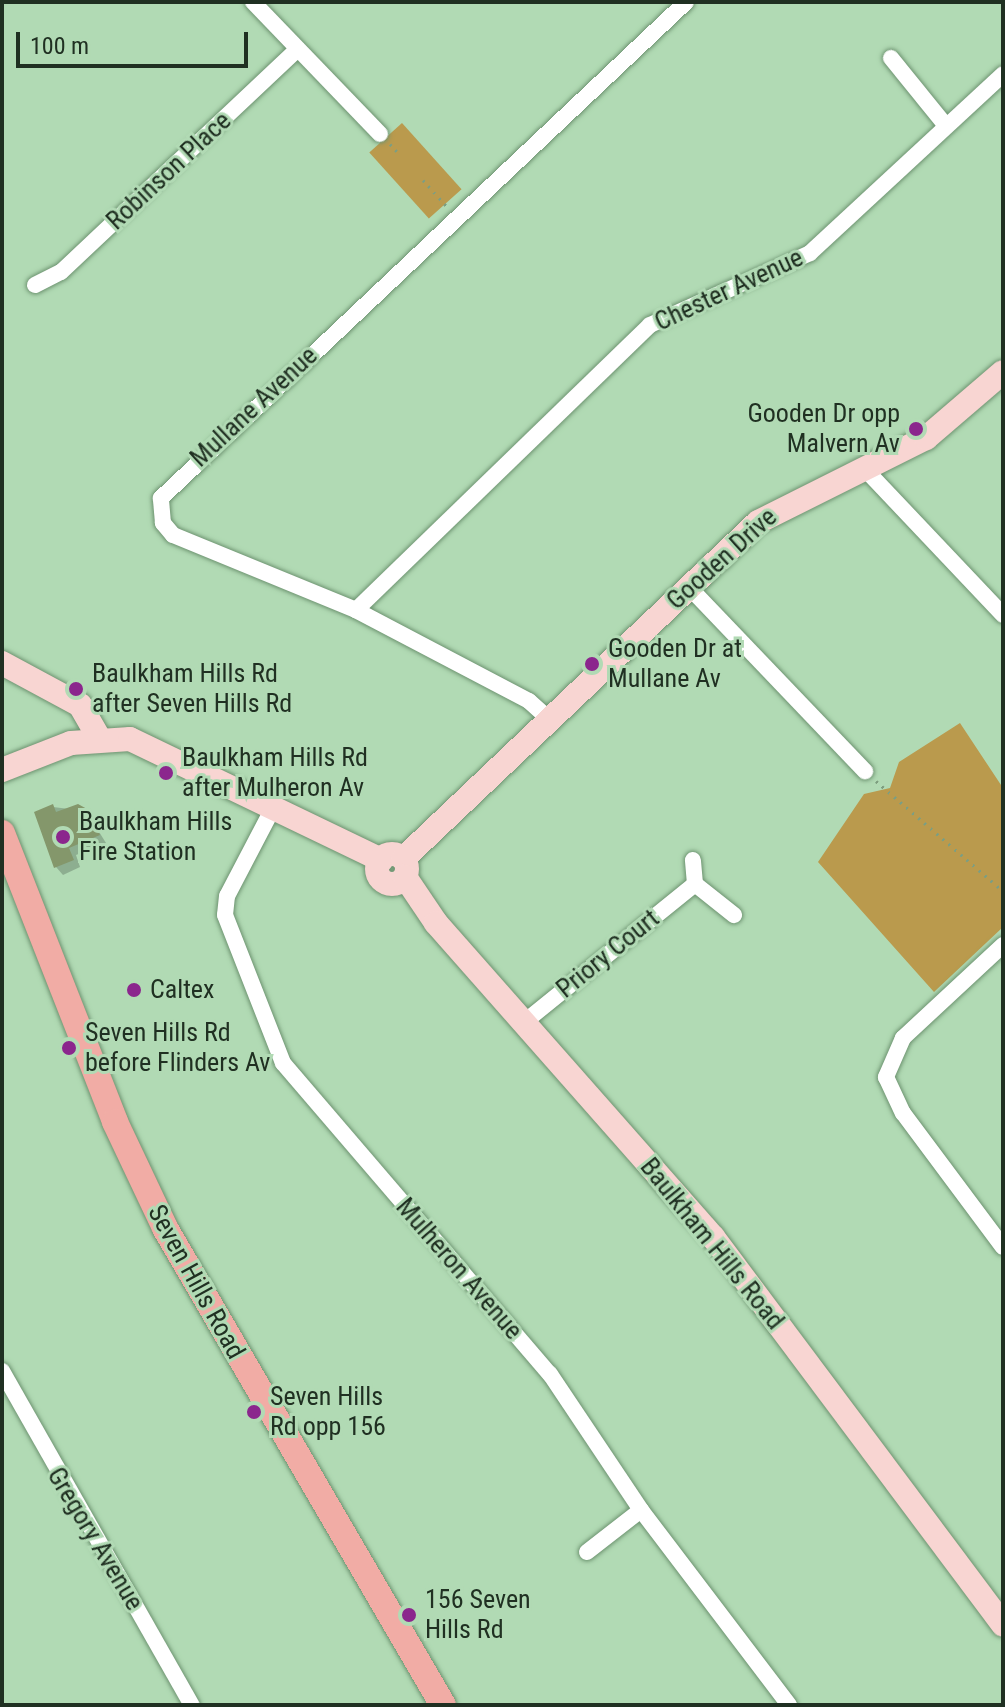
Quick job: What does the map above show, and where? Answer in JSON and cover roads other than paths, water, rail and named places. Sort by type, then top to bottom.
[{"type":"main road","name":"Seven Hills Road","points":[[4,846],[165,1228],[443,1705]]},
{"type":"street","points":[[253,2],[380,134]]},
{"type":"street","name":"Mullane Avenue","points":[[549,719],[529,701],[356,610],[173,535],[163,523],[161,498],[686,2]]},
{"type":"street","name":"Robinson Place","points":[[35,285],[61,272],[298,49]]},
{"type":"street","points":[[891,58],[946,126]]},
{"type":"street","name":"Chester Avenue","points":[[356,610],[650,325],[810,253],[1003,74]]},
{"type":"street","name":"Gooden Drive","points":[[396,865],[772,512],[938,430],[1003,372]]},
{"type":"street","points":[[864,468],[1003,615]]},
{"type":"street","points":[[689,587],[865,771]]},
{"type":"street","points":[[2,663],[80,705],[98,736]]},
{"type":"street","name":"Baulkham Hills Road","points":[[2,770],[98,736],[145,744],[272,810],[396,865],[522,1024],[713,1237],[1003,1624]]},
{"type":"street","name":"Mulheron Avenue","points":[[272,810],[227,896],[225,915],[283,1063],[550,1374],[641,1510],[789,1705]]},
{"type":"street","points":[[693,860],[695,884],[734,915]]},
{"type":"street","name":"Priory Court","points":[[522,1024],[695,884]]},
{"type":"street","points":[[1003,945],[903,1038],[886,1077],[903,1113],[1003,1247]]},
{"type":"street","name":"Gregory Avenue","points":[[2,1371],[192,1705]]},
{"type":"street","points":[[587,1552],[641,1510]]},
{"type":"place","name":"Gooden Dr opp Malvern Av","points":[[916,429]]},
{"type":"place","name":"Gooden Dr at Mullane Av","points":[[592,664]]},
{"type":"place","name":"Baulkham Hills Rd after Seven Hills Rd","points":[[76,689]]},
{"type":"place","name":"Baulkham Hills Rd after Mulheron Av","points":[[166,773]]},
{"type":"place","name":"Baulkham Hills Fire Station","points":[[63,837]]},
{"type":"place","name":"Caltex","points":[[134,990]]},
{"type":"place","name":"Seven Hills Rd before Flinders Av","points":[[69,1048]]},
{"type":"place","name":"Seven Hills Rd opp 156","points":[[254,1412]]},
{"type":"place","name":"156 Seven Hills Rd","points":[[409,1615]]}]
